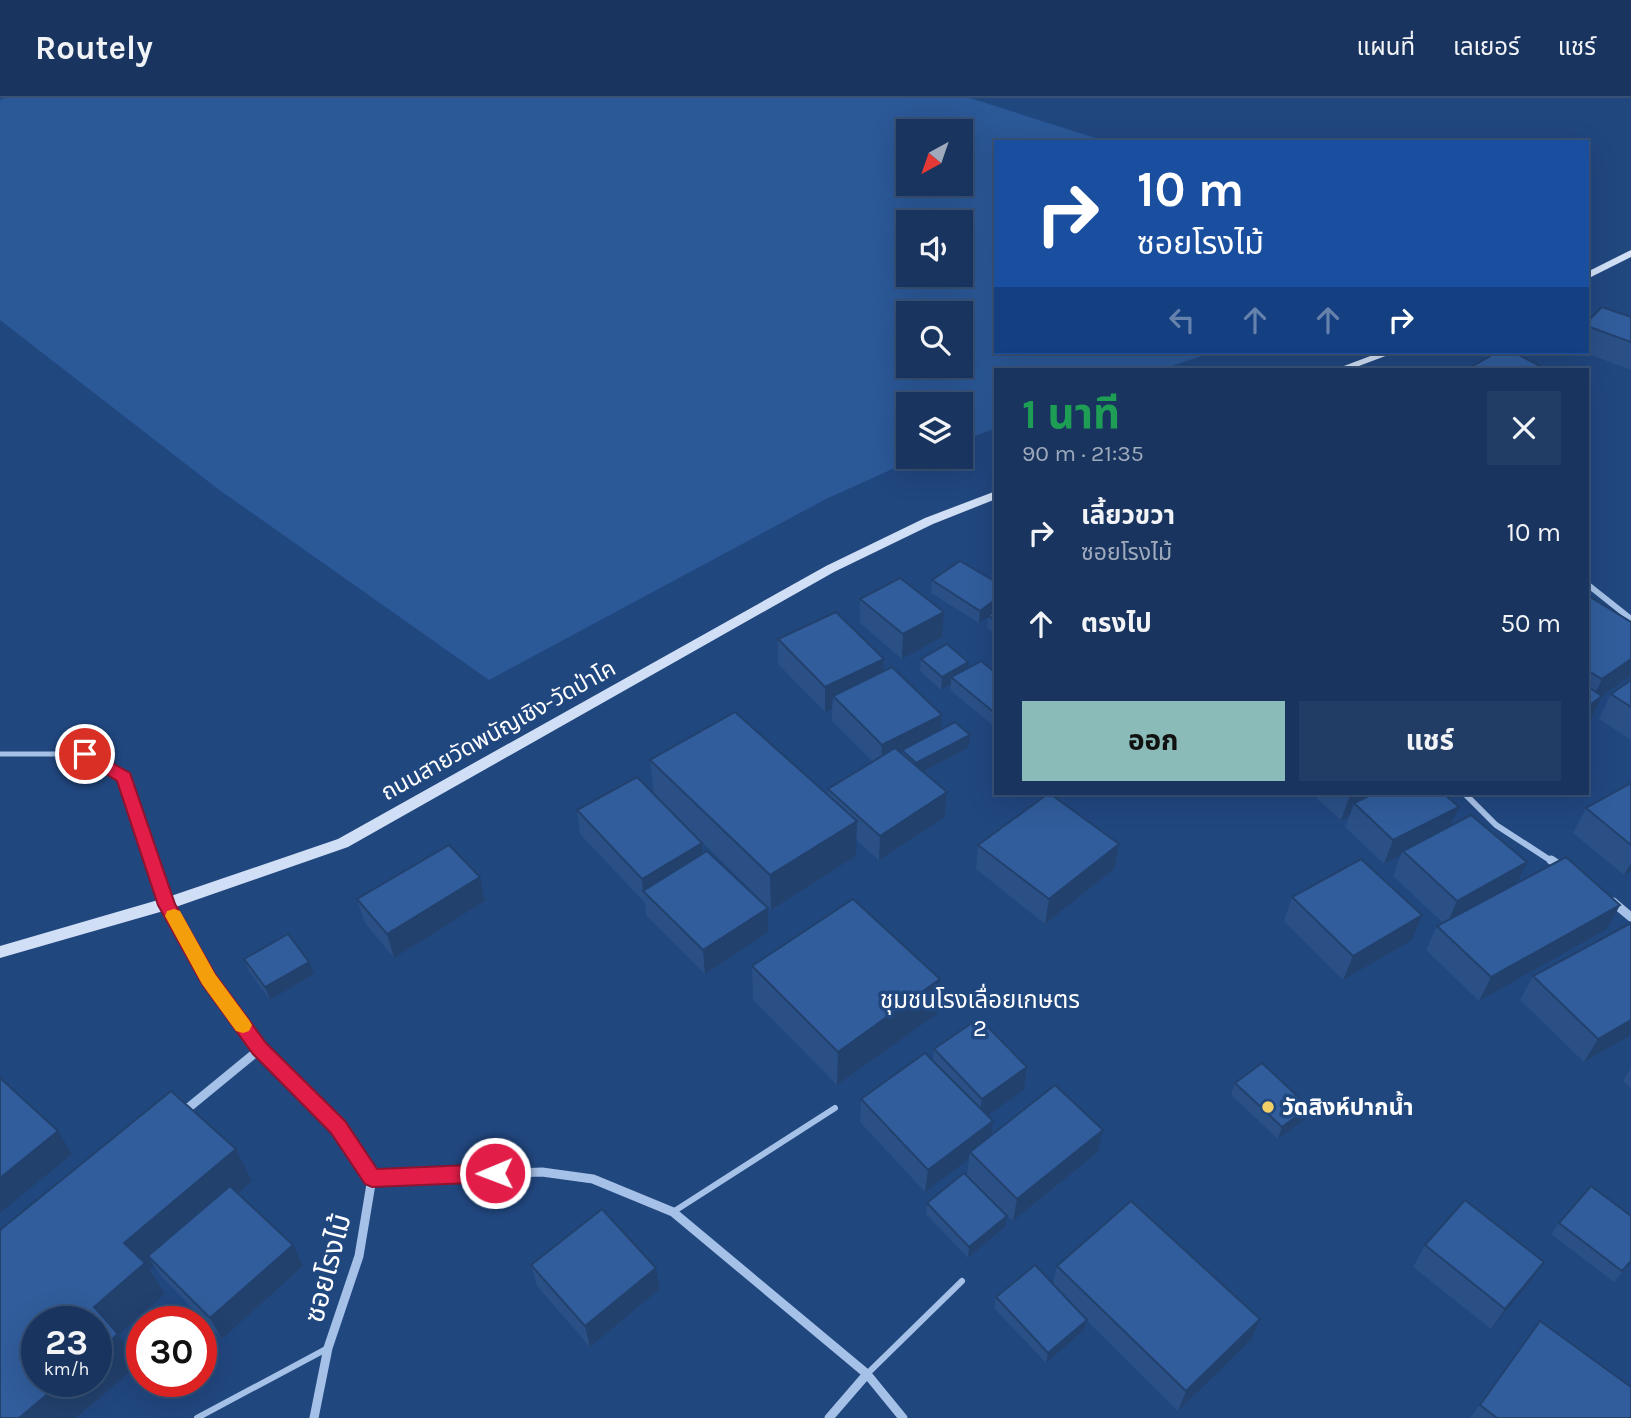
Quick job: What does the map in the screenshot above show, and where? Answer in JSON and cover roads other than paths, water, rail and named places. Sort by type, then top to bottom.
[{"type":"main road","points":[[1589,275],[1631,253]]},
{"type":"main road","points":[[1344,368],[1385,354]]},
{"type":"main road","name":"ถนนสายวัดพนัญเชิง-วัดป่าโค","points":[[0,952],[167,905],[343,843],[830,569],[929,522],[994,496]]},
{"type":"street","points":[[1589,586],[1631,619]]},
{"type":"street","points":[[1466,795],[1477,810],[1502,830],[1569,873]]},
{"type":"street","points":[[1604,894],[1631,917]]},
{"type":"street","points":[[167,905],[209,979],[260,1049],[338,1127],[372,1178],[542,1172],[593,1179],[673,1212],[867,1374],[903,1418]]},
{"type":"street","points":[[177,1117],[260,1049]]},
{"type":"street","name":"ซอยโรงไม้","points":[[314,1418],[328,1348],[359,1256],[372,1178]]},
{"type":"street","points":[[829,1418],[867,1374]]},
{"type":"lane","points":[[0,754],[85,754],[124,777],[167,905]]},
{"type":"lane","points":[[673,1212],[835,1108]]},
{"type":"lane","points":[[867,1374],[962,1281]]},
{"type":"lane","points":[[197,1418],[328,1348]]},
{"type":"place","name":"วัดสิงห์ปากน้ำ","points":[[1268,1107]]},
{"type":"district","name":"ชุมชนโรงเลื่อยเกษตร 2","points":[[980,1014]]}]
